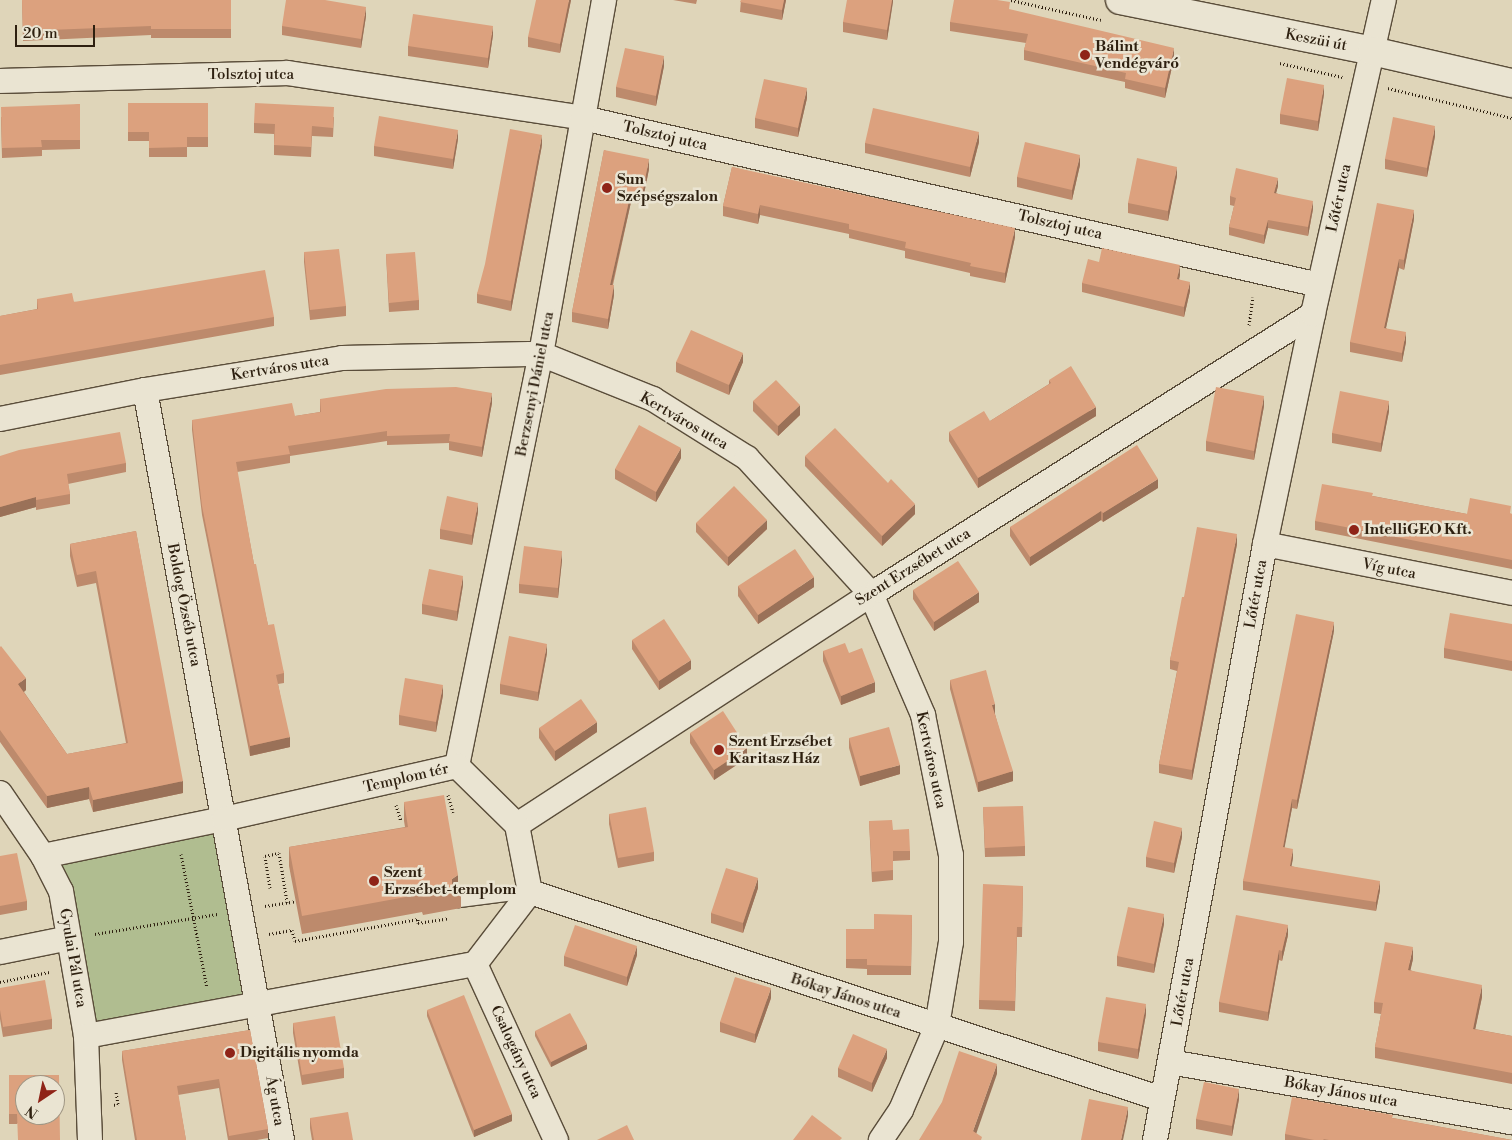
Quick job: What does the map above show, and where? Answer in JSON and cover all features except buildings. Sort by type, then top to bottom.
[{"type":"street","name":"Berzsenyi Dániel utca","points":[[457,766],[541,354],[604,0]]},
{"type":"street","name":"Keszüi út","points":[[1120,0],[1372,51],[1512,83]]},
{"type":"street","name":"Lőtér utca","points":[[1155,1140],[1265,544],[1319,285],[1384,0]]},
{"type":"street","name":"Tolsztoj utca","points":[[0,81],[287,73],[582,118],[1319,285]]},
{"type":"street","name":"Szent Erzsébet utca","points":[[517,826],[871,594],[1313,314]]},
{"type":"street","name":"Kertváros utca","points":[[0,418],[145,390],[342,358],[541,354],[653,399],[747,458],[871,594],[923,714],[951,855],[951,942],[936,1026],[901,1110],[881,1140]]},
{"type":"street","name":"Boldog Özséb utca","points":[[145,390],[224,819]]},
{"type":"street","name":"Víg utca","points":[[1265,544],[1512,593]]},
{"type":"street","name":"Templom tér","points":[[43,856],[224,819],[457,766],[517,826]]},
{"type":"street","name":"Gyulai Pál utca","points":[[0,793],[43,856],[61,892],[86,1036],[90,1140]]},
{"type":"street","points":[[224,819],[258,1002]]},
{"type":"street","points":[[86,1036],[258,1002],[475,964],[530,892],[517,826]]},
{"type":"street","name":"Bókay János utca","points":[[530,892],[1162,1099]]},
{"type":"street","points":[[0,952],[69,938]]},
{"type":"street","name":"Csalogány utca","points":[[475,964],[556,1140]]},
{"type":"street","name":"Ág utca","points":[[258,1002],[282,1140]]},
{"type":"street","name":"Bókay János utca","points":[[1170,1062],[1512,1122]]},
{"type":"lane","points":[[460,901],[530,892]]},
{"type":"path","points":[[1254,293],[1247,340],[1254,352]]},
{"type":"path","points":[[176,829],[211,1012]]},
{"type":"path","points":[[270,888],[265,856],[280,853],[287,902]]},
{"type":"path","points":[[69,938],[296,901]]},
{"type":"path","points":[[246,938],[292,930],[295,941],[418,918],[418,923],[437,919],[436,913]]},
{"type":"path","points":[[0,982],[51,971]]},
{"type":"green space","points":[[224,819],[258,1003],[86,1036],[43,856]]},
{"type":"place","name":"Bálint Vendégváró","points":[[1085,55]]},
{"type":"place","name":"Sun Szépségszalon","points":[[607,188]]},
{"type":"place","name":"IntelliGEO Kft.","points":[[1354,530]]},
{"type":"place","name":"Szent Erzsébet Karitasz Ház","points":[[719,750]]},
{"type":"place","name":"Szent Erzsébet-templom","points":[[374,881]]},
{"type":"place","name":"Digitális nyomda","points":[[230,1053]]}]
